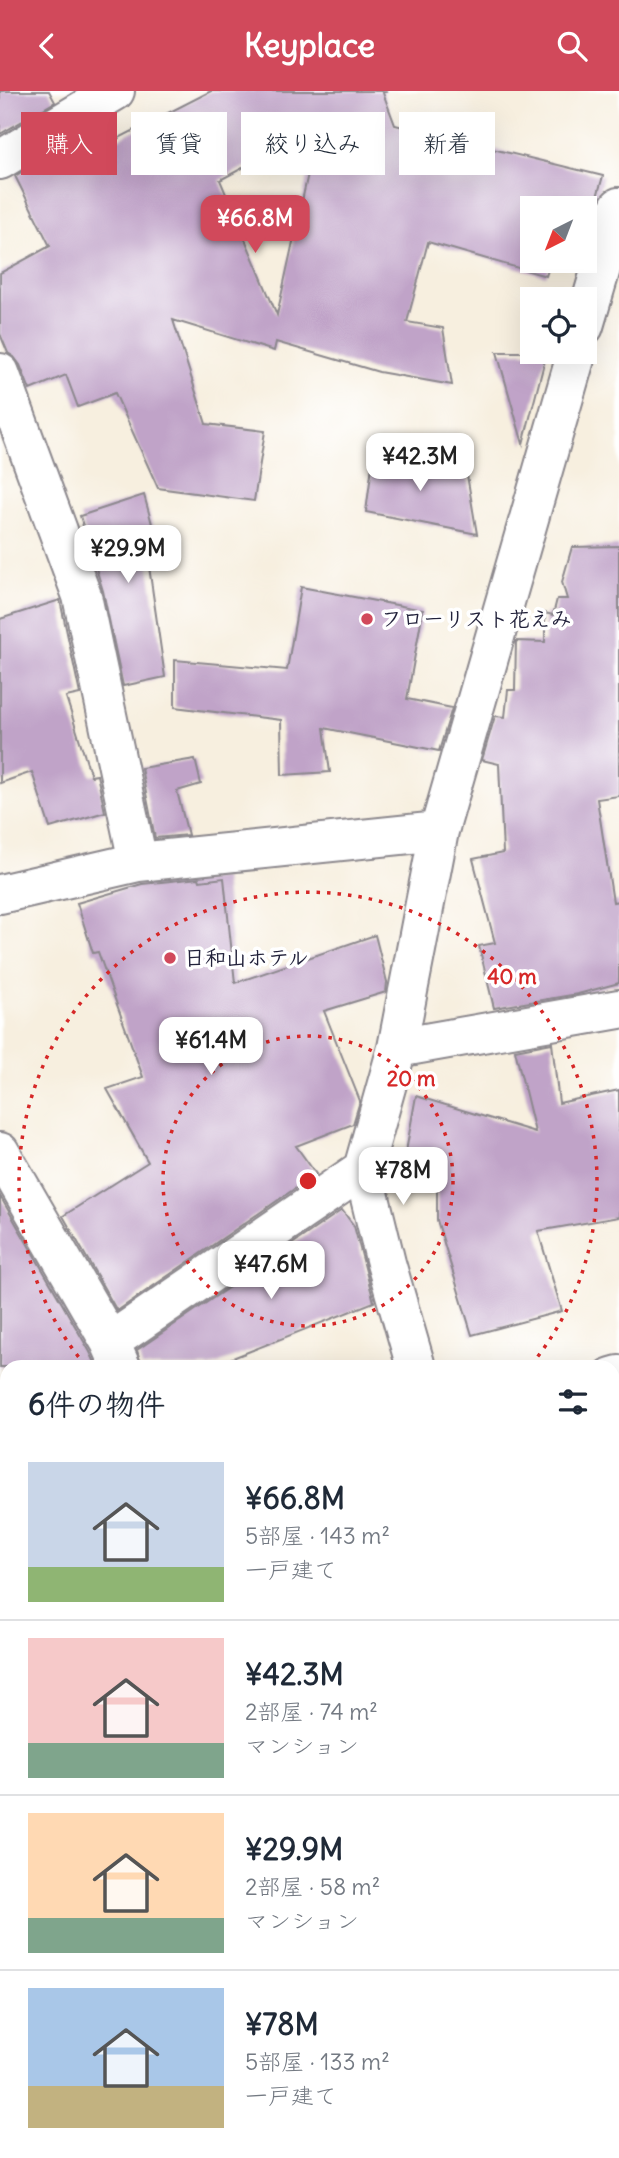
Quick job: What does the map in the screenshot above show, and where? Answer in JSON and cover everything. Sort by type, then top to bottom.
[{"type":"street","points":[[0,160],[115,91]]},
{"type":"street","points":[[595,287],[619,207]]},
{"type":"street","points":[[414,1360],[363,1169],[397,1048],[439,831],[574,364]]},
{"type":"street","points":[[0,373],[82,596],[138,862]]},
{"type":"street","points":[[0,894],[138,862],[439,831]]},
{"type":"street","points":[[397,1048],[619,1009]]},
{"type":"street","points":[[0,1152],[116,1354],[363,1169]]},
{"type":"building","points":[[0,91],[49,91],[55,102],[38,112],[21,112],[21,122],[0,134]]},
{"type":"building","points":[[211,91],[386,91],[383,93],[395,125],[399,126],[399,175],[495,175],[495,150],[603,176],[597,197],[520,196],[520,269],[428,242],[407,322],[443,328],[452,385],[379,372],[276,342],[274,351],[173,320],[206,424],[265,431],[254,501],[158,488],[115,393],[78,407],[66,375],[30,390],[20,365],[8,353],[0,334],[0,273],[50,246],[15,176],[21,172],[21,175],[117,175],[117,139],[131,132],[131,175],[227,175],[227,112],[170,112]],"holes":[[[241,112],[385,112],[385,175],[308,175],[277,315],[220,180],[241,169]]]},
{"type":"building","points":[[497,352],[520,352],[520,364],[544,364],[523,444]]},
{"type":"building","points":[[374,450],[467,475],[477,534],[366,512]]},
{"type":"building","points":[[144,495],[157,542],[146,546],[165,677],[123,686],[103,591],[80,516]]},
{"type":"building","points":[[619,546],[619,796],[597,799],[613,902],[619,901],[619,983],[578,994],[494,1008],[479,946],[495,943],[473,859],[503,853],[499,764],[482,760],[495,716],[505,717],[508,690],[515,690],[516,641],[545,642],[545,613],[553,615],[557,599],[567,599],[562,582],[572,547]]},
{"type":"building","points":[[301,587],[423,610],[407,699],[452,708],[439,751],[324,728],[330,772],[282,775],[281,720],[175,707],[175,660],[287,670]]},
{"type":"building","points":[[60,600],[80,694],[66,697],[91,776],[97,775],[105,812],[50,828],[32,772],[0,783],[0,619]]},
{"type":"building","points":[[195,759],[201,784],[177,791],[188,835],[155,838],[141,768]]},
{"type":"building","points":[[199,878],[200,881],[224,878],[235,983],[375,935],[387,982],[386,992],[324,1011],[360,1101],[353,1124],[296,1146],[316,1174],[117,1311],[63,1216],[148,1162],[107,1089],[143,1077],[98,952],[93,953],[77,903],[142,884]]},
{"type":"building","points":[[552,1043],[559,1103],[619,1090],[619,1217],[538,1231],[562,1311],[472,1335],[437,1220],[437,1171],[403,1168],[416,1096],[535,1132],[515,1050]]},
{"type":"building","points":[[0,1196],[94,1360],[0,1360]]},
{"type":"building","points":[[342,1210],[354,1226],[374,1302],[228,1360],[140,1360],[137,1350]]},
{"type":"place","name":"フローリスト花えみ","points":[[367,619]]},
{"type":"place","name":"日和山ホテル","points":[[170,958]]}]
